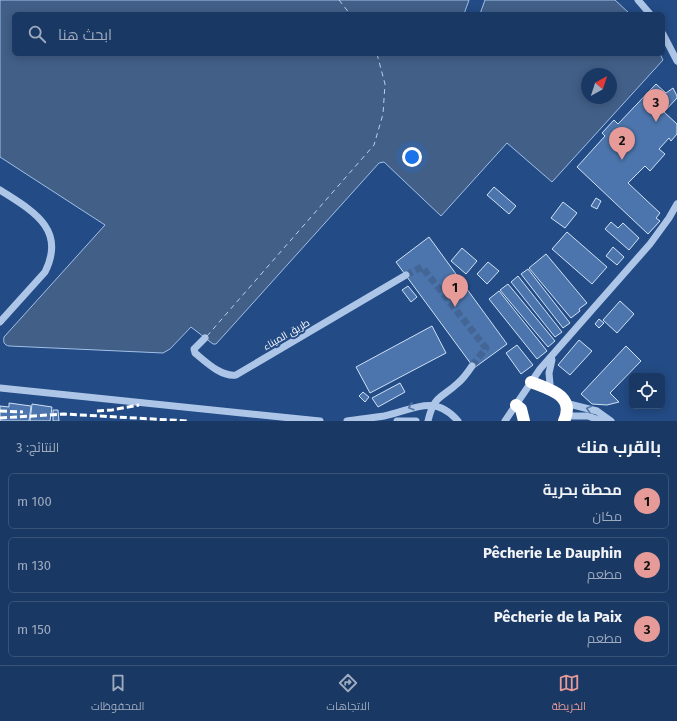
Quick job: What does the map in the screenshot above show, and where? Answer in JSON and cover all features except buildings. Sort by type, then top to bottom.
[{"type":"highway","points":[[531,382],[558,393],[565,403],[565,419]]},
{"type":"highway","points":[[516,404],[521,409],[524,421]]},
{"type":"street","points":[[638,0],[648,12]]},
{"type":"street","points":[[665,38],[677,61]]},
{"type":"street","points":[[0,190],[41,219],[49,233],[51,249],[45,272],[0,322]]},
{"type":"street","points":[[505,421],[550,357],[653,239],[669,218],[677,204]]},
{"type":"street","name":"طريق الميناء","points":[[205,338],[194,349],[195,354],[223,373],[230,376],[236,375],[406,275]]},
{"type":"street","points":[[549,389],[549,373],[552,360],[550,357]]},
{"type":"street","points":[[428,421],[433,405],[439,397],[459,382],[472,366]]},
{"type":"street","points":[[0,388],[320,421]]},
{"type":"street","points":[[565,403],[598,411],[611,421]]},
{"type":"street","points":[[347,421],[383,416],[418,405],[433,405],[445,410],[458,421]]},
{"type":"street","points":[[565,419],[588,416],[602,421]]},
{"type":"street","points":[[397,421],[416,421]]},
{"type":"water","points":[[0,0],[469,0],[465,12],[12,12],[12,56],[661,56],[663,60],[552,182],[507,143],[441,216],[384,162],[379,163],[216,344],[213,344],[191,327],[170,349],[163,353],[7,346],[4,342],[4,337],[105,225],[0,157]]},
{"type":"water","points":[[485,0],[615,0],[628,12],[481,12]]},
{"type":"ferry route","points":[[339,0],[348,12]]},
{"type":"ferry route","points":[[207,336],[374,145],[383,114],[385,84],[378,56]]},
{"type":"tunnel","points":[[406,275],[422,267],[486,348],[472,366]]},
{"type":"railway","points":[[97,411],[139,405]]},
{"type":"railway","points":[[0,411],[23,412]]},
{"type":"railway","points":[[0,418],[64,414],[188,421]]},
{"type":"place","name":"Pêcherie de la Paix","points":[[656,122]]},
{"type":"place","name":"Pêcherie Le Dauphin","points":[[622,160]]},
{"type":"place","name":"محطة بحرية","points":[[455,307]]}]
